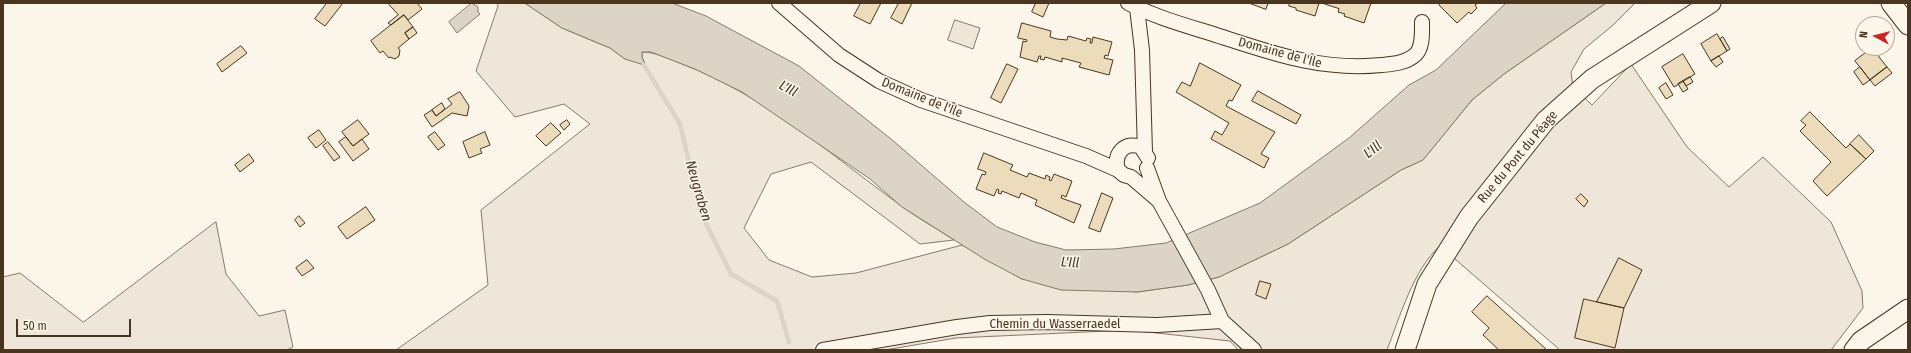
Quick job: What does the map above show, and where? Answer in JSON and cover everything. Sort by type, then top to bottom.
[{"type":"street","name":"Domaine de l'Île","points":[[779,3],[839,55],[879,81],[921,100],[1086,156],[1130,177],[1159,201]]},
{"type":"street","name":"Rue du Pont du Péage","points":[[1405,350],[1427,284],[1469,217],[1546,120],[1592,79],[1711,3]]},
{"type":"street","points":[[1891,3],[1908,25]]},
{"type":"street","name":"Domaine de l'Île","points":[[1133,5],[1167,20],[1275,54],[1299,61],[1336,67],[1388,65],[1409,59],[1417,54],[1420,43],[1422,22]]},
{"type":"street","name":"Domaine de l'Île","points":[[1133,5],[1142,50],[1143,114],[1146,152]]},
{"type":"street","name":"Domaine de l'Île","points":[[1086,156],[1102,156],[1124,149],[1143,114]]},
{"type":"street","points":[[1118,170],[1116,164],[1124,149],[1141,147],[1146,152],[1149,162],[1147,168],[1143,173],[1130,177]]},
{"type":"street","name":"Domaine de l'Île","points":[[1147,168],[1159,201],[1208,290],[1222,320]]},
{"type":"street","points":[[1854,350],[1861,341],[1908,309]]},
{"type":"street","points":[[1222,320],[1254,350]]},
{"type":"street","name":"Chemin du Wasserraedel","points":[[823,350],[957,327],[997,323],[1064,322],[1157,325],[1222,320]]},
{"type":"shaded area","points":[[496,3],[525,3],[562,28],[610,48],[625,59],[645,64],[642,57],[642,52],[657,54],[712,77],[741,92],[796,127],[906,210],[954,240],[920,244],[811,162],[771,174],[744,228],[769,260],[812,277],[856,273],[962,245],[1022,279],[1137,292],[1188,285],[1219,277],[1288,244],[1401,170],[1423,160],[1472,100],[1504,74],[1606,3],[1635,3],[1612,26],[1584,49],[1571,72],[1573,87],[1592,105],[1631,64],[1687,147],[1729,187],[1763,157],[1831,222],[1862,291],[1863,308],[1831,350],[1560,350],[1440,246],[1422,267],[1415,280],[1402,309],[1387,350],[1238,350],[1230,341],[1129,330],[956,338],[885,350],[396,350],[488,285],[481,210],[590,124],[564,104],[515,117],[476,71],[498,6]]},
{"type":"shaded area","points":[[955,20],[980,28],[973,49],[948,40]]},
{"type":"shaded area","points":[[216,222],[226,274],[259,316],[285,310],[293,347],[287,350],[3,350],[3,277],[20,273],[83,322]]},
{"type":"water","points":[[472,3],[478,7],[478,12],[480,14],[457,33],[449,22]]},
{"type":"water","name":"L'Ill","points":[[525,3],[672,3],[706,16],[799,66],[891,139],[964,202],[997,227],[1035,242],[1066,250],[1114,249],[1166,243],[1260,203],[1349,138],[1409,85],[1436,70],[1506,3],[1606,3],[1504,74],[1472,100],[1423,160],[1401,170],[1288,244],[1219,277],[1188,285],[1137,292],[1061,290],[1022,279],[986,260],[902,207],[870,179],[742,92],[695,69],[651,52],[642,52],[644,65],[625,59],[610,48],[562,28]]},
{"type":"building","points":[[327,3],[343,3],[325,26],[315,19]]},
{"type":"building","points":[[388,3],[417,3],[422,9],[408,20],[404,15],[391,25],[388,23],[398,15]]},
{"type":"building","points":[[861,3],[881,3],[870,24],[854,16]]},
{"type":"building","points":[[899,3],[912,3],[902,24],[891,18]]},
{"type":"building","points":[[1036,3],[1049,3],[1043,17],[1032,12]]},
{"type":"building","points":[[1249,3],[1268,3],[1266,9]]},
{"type":"building","points":[[1290,3],[1319,3],[1315,16],[1296,10],[1296,8],[1289,6]]},
{"type":"building","points":[[1322,3],[1371,3],[1364,23],[1344,16],[1345,14],[1338,12],[1339,9]]},
{"type":"building","points":[[1441,3],[1478,3],[1475,5],[1477,8],[1471,14],[1469,12],[1457,23],[1439,5]]},
{"type":"building","points":[[404,15],[413,27],[405,33],[409,39],[398,48],[400,50],[399,56],[395,59],[389,58],[383,51],[380,53],[371,41]]},
{"type":"building","points":[[1022,23],[1051,31],[1050,37],[1057,39],[1067,40],[1068,36],[1086,41],[1087,38],[1091,39],[1090,43],[1092,43],[1093,37],[1112,42],[1108,56],[1105,55],[1104,58],[1113,60],[1109,75],[1079,67],[1081,63],[1062,58],[1062,62],[1045,57],[1044,60],[1040,59],[1041,56],[1039,56],[1037,62],[1020,57],[1023,41],[1026,42],[1027,40],[1018,38]]},
{"type":"building","points":[[413,27],[417,33],[409,39],[405,33]]},
{"type":"building","points":[[1717,34],[1727,51],[1711,61],[1701,44]]},
{"type":"building","points":[[1723,37],[1730,49],[1727,51],[1720,39]]},
{"type":"building","points":[[241,46],[247,53],[222,72],[217,64]]},
{"type":"building","points":[[1683,54],[1695,74],[1674,87],[1662,67]]},
{"type":"building","points":[[1719,56],[1723,62],[1716,67],[1711,61]]},
{"type":"building","points":[[1862,56],[1878,56],[1887,67],[1870,80],[1855,61]]},
{"type":"building","points":[[1200,63],[1241,85],[1232,101],[1229,100],[1226,106],[1275,132],[1261,154],[1269,158],[1264,168],[1211,139],[1215,131],[1222,135],[1229,123],[1176,92],[1182,82],[1190,86]]},
{"type":"building","points":[[1007,64],[1018,69],[1001,103],[991,98]]},
{"type":"building","points":[[1860,67],[1870,80],[1863,85],[1854,72]]},
{"type":"building","points":[[1887,67],[1892,73],[1875,86],[1870,80]]},
{"type":"building","points":[[1690,77],[1693,82],[1686,86],[1683,81]]},
{"type":"building","points":[[1683,81],[1688,89],[1683,92],[1678,84]]},
{"type":"building","points":[[1666,83],[1673,95],[1666,99],[1659,88]]},
{"type":"building","points":[[1258,91],[1301,115],[1296,124],[1252,101]]},
{"type":"building","points":[[460,92],[469,106],[467,116],[452,113],[432,127],[424,115],[432,110],[436,116],[452,104],[448,99]]},
{"type":"building","points":[[442,103],[445,109],[436,116],[432,110]]},
{"type":"building","points":[[1810,112],[1846,148],[1850,144],[1866,159],[1827,196],[1813,181],[1831,162],[1800,131],[1806,125],[1801,121]]},
{"type":"building","points":[[358,120],[369,134],[353,146],[342,132]]},
{"type":"building","points":[[567,120],[570,124],[564,130],[560,125]]},
{"type":"building","points":[[551,123],[561,133],[546,146],[536,136]]},
{"type":"building","points":[[319,130],[326,140],[316,148],[308,138]]},
{"type":"building","points":[[435,132],[445,145],[438,150],[428,137]]},
{"type":"building","points":[[485,132],[490,145],[480,149],[482,153],[469,158],[463,142]]},
{"type":"building","points":[[1859,135],[1874,151],[1866,159],[1850,144]]},
{"type":"building","points":[[346,137],[353,146],[362,139],[369,149],[353,161],[339,142]]},
{"type":"building","points":[[328,142],[340,157],[334,161],[323,146]]},
{"type":"building","points":[[984,153],[1013,165],[1010,170],[1027,177],[1029,173],[1045,179],[1046,175],[1050,177],[1049,180],[1051,181],[1054,174],[1072,181],[1066,197],[1062,195],[1061,198],[1081,205],[1074,223],[1035,205],[1037,200],[1021,193],[1019,198],[1002,191],[1001,194],[998,193],[999,190],[997,189],[994,196],[976,189],[982,174],[985,175],[986,172],[978,169]]},
{"type":"building","points":[[249,154],[254,161],[240,172],[235,165]]},
{"type":"building","points":[[1102,193],[1113,198],[1100,232],[1089,228]]},
{"type":"building","points":[[1581,194],[1588,201],[1584,207],[1576,199]]},
{"type":"building","points":[[366,207],[375,220],[347,239],[338,227]]},
{"type":"building","points":[[299,216],[305,223],[300,227],[295,220]]},
{"type":"building","points":[[1619,258],[1642,270],[1624,308],[1597,302]]},
{"type":"building","points":[[307,260],[314,268],[302,276],[296,268]]},
{"type":"building","points":[[1260,281],[1271,284],[1266,299],[1256,295]]},
{"type":"building","points":[[1487,296],[1547,350],[1499,350],[1483,335],[1489,328],[1472,312]]},
{"type":"building","points":[[1584,299],[1624,308],[1615,348],[1575,338]]},
{"type":"waterway","name":"Neugraben","points":[[644,65],[680,124],[701,213],[731,274],[777,301],[789,342]]}]
